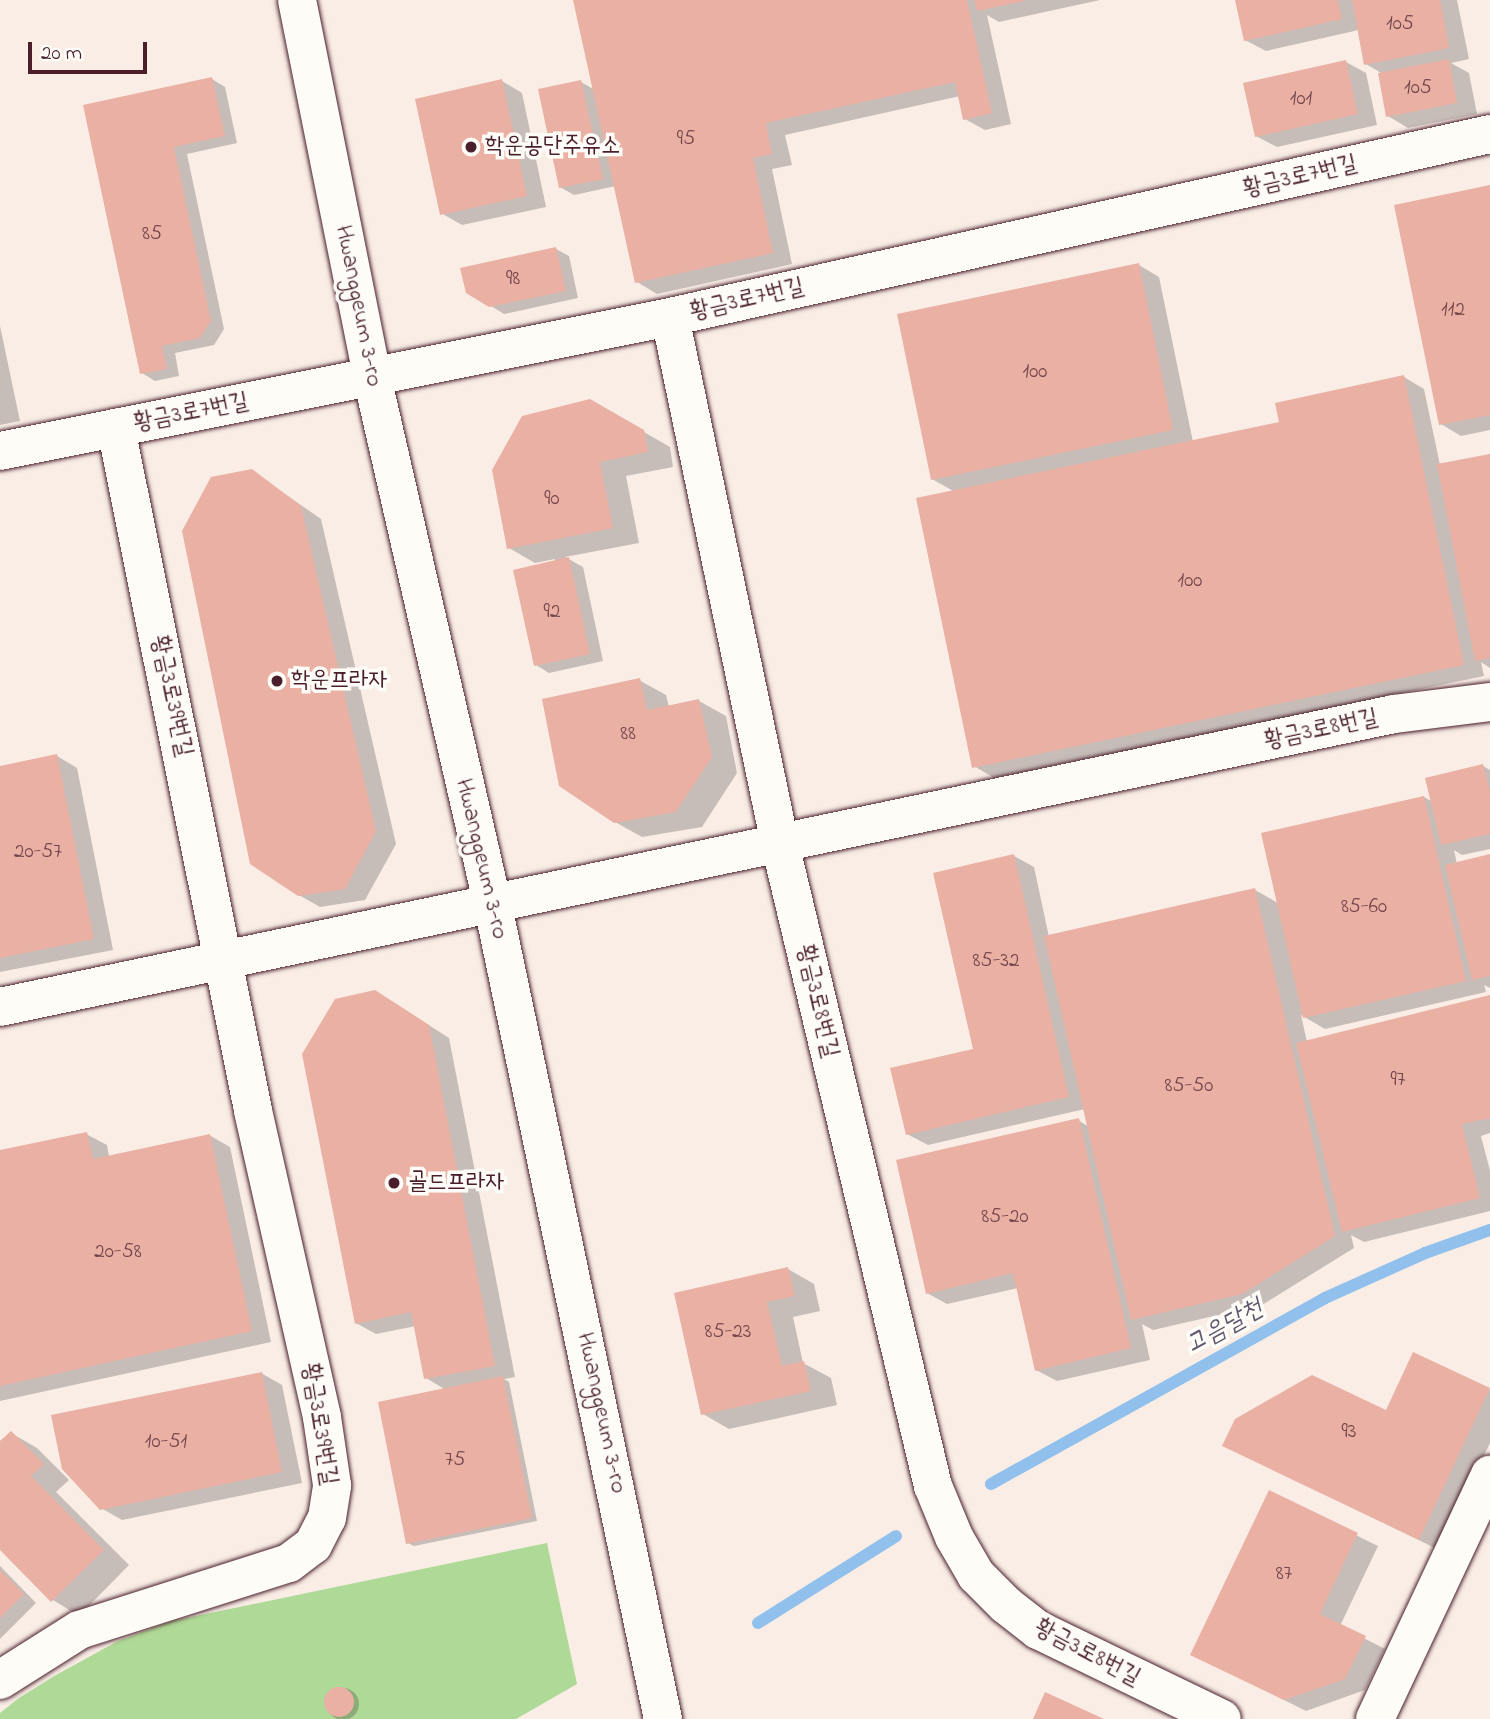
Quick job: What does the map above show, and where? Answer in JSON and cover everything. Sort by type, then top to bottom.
[{"type":"street","name":"Hwanggeum 3-ro","points":[[297,0],[372,377],[492,906],[663,1719]]},
{"type":"street","name":"황금3로7번길","points":[[0,452],[670,317],[1490,134]]},
{"type":"street","points":[[0,1007],[225,963],[780,844],[670,317]]},
{"type":"street","name":"황금3로39번길","points":[[0,1680],[79,1630],[289,1563],[313,1545],[327,1518],[332,1485],[322,1417],[225,963],[116,428]]},
{"type":"street","name":"황금3로8번길","points":[[1222,1719],[1038,1630],[976,1575],[954,1538],[918,1429],[780,844],[1394,714],[1490,702]]},
{"type":"street","points":[[1375,1719],[1490,1475]]},
{"type":"green space","points":[[547,1543],[577,1684],[516,1719],[0,1719],[0,1713],[19,1698],[56,1675],[118,1641],[172,1621]]},
{"type":"building","points":[[573,0],[967,0],[992,113],[963,120],[955,82],[766,123],[772,154],[753,158],[773,253],[635,283]]},
{"type":"building","points":[[974,0],[1024,0],[1024,1],[977,11]]},
{"type":"building","points":[[1235,0],[1338,0],[1342,19],[1244,41]]},
{"type":"building","points":[[1352,0],[1440,0],[1449,48],[1364,65]]},
{"type":"building","points":[[1449,59],[1457,103],[1386,117],[1378,73]]},
{"type":"building","points":[[1346,60],[1358,114],[1255,137],[1243,83]]},
{"type":"building","points":[[212,77],[225,136],[174,147],[211,321],[200,338],[162,346],[167,369],[140,374],[83,105]]},
{"type":"building","name":"학운공단주유소","points":[[502,79],[527,196],[440,215],[415,99]]},
{"type":"building","points":[[581,80],[603,179],[559,188],[538,89]]},
{"type":"building","points":[[1490,185],[1490,415],[1439,425],[1394,205]]},
{"type":"building","points":[[556,247],[566,291],[489,307],[466,293],[460,268]]},
{"type":"building","points":[[1139,263],[1173,430],[931,480],[897,314]]},
{"type":"building","points":[[1404,375],[1464,665],[972,768],[916,498],[1279,422],[1275,403]]},
{"type":"building","points":[[590,399],[644,430],[648,452],[600,462],[613,528],[507,549],[492,470],[522,416]]},
{"type":"building","points":[[1490,454],[1490,658],[1475,661],[1437,464]]},
{"type":"building","name":"학운프라자","points":[[252,469],[301,506],[376,831],[345,889],[298,896],[250,864],[182,531],[211,477]]},
{"type":"building","points":[[569,557],[590,654],[534,666],[513,570]]},
{"type":"building","points":[[640,678],[647,710],[699,699],[712,757],[676,812],[614,823],[559,786],[542,699]]},
{"type":"building","points":[[57,754],[94,939],[0,958],[0,766]]},
{"type":"building","points":[[1483,764],[1490,792],[1490,834],[1441,845],[1425,778]]},
{"type":"building","points":[[1424,796],[1466,981],[1303,1018],[1261,833]]},
{"type":"building","points":[[1014,854],[1069,1097],[906,1135],[890,1068],[973,1049],[933,873]]},
{"type":"building","points":[[1490,854],[1490,976],[1472,980],[1445,865]]},
{"type":"building","points":[[1255,888],[1335,1236],[1242,1294],[1131,1320],[1044,936]]},
{"type":"building","name":"골드프라자","points":[[375,990],[429,1025],[495,1366],[424,1379],[411,1312],[355,1324],[302,1054],[335,999]]},
{"type":"building","points":[[1490,995],[1490,1118],[1462,1124],[1480,1198],[1342,1232],[1296,1043]]},
{"type":"building","points":[[1079,1118],[1131,1348],[1035,1371],[1013,1273],[926,1294],[896,1160]]},
{"type":"building","points":[[87,1132],[93,1159],[210,1134],[252,1331],[0,1386],[0,1150]]},
{"type":"building","points":[[788,1267],[795,1296],[767,1302],[782,1366],[804,1361],[811,1391],[701,1415],[674,1293]]},
{"type":"building","points":[[1413,1352],[1490,1388],[1419,1540],[1222,1446],[1235,1419],[1312,1375],[1386,1410]]},
{"type":"building","points":[[262,1372],[282,1472],[100,1510],[62,1469],[51,1415]]},
{"type":"building","points":[[503,1376],[532,1518],[406,1544],[378,1402]]},
{"type":"building","points":[[11,1431],[44,1464],[31,1476],[104,1550],[51,1602],[0,1550],[0,1441]]},
{"type":"building","points":[[1269,1490],[1358,1533],[1320,1614],[1366,1636],[1345,1679],[1284,1700],[1190,1655]]},
{"type":"building","points":[[0,1570],[24,1594],[0,1618]]},
{"type":"building","points":[[339,1687],[350,1691],[354,1702],[350,1713],[339,1717],[328,1713],[324,1702],[328,1691]]},
{"type":"building","points":[[1045,1692],[1104,1719],[1033,1719]]},
{"type":"waterway","name":"고음달천","points":[[991,1484],[1325,1298],[1425,1253],[1490,1230]]},
{"type":"waterway","name":"고음달천","points":[[758,1623],[896,1536]]},
{"type":"place","name":"학운공단주유소","points":[[471,147]]},
{"type":"place","name":"학운프라자","points":[[277,681]]},
{"type":"place","name":"골드프라자","points":[[394,1183]]}]
